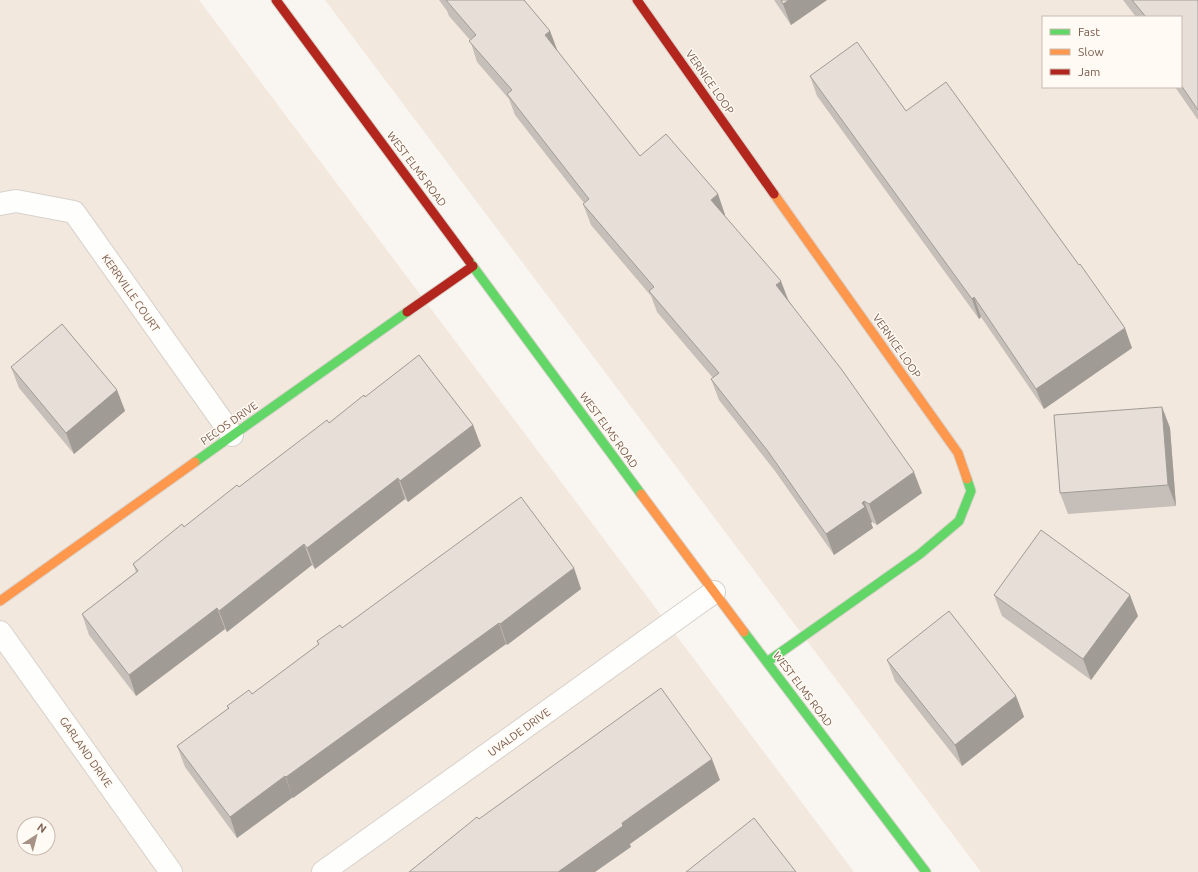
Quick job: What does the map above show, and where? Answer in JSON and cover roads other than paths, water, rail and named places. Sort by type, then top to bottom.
[{"type":"street","name":"WEST ELMS ROAD","points":[[276,0],[714,592],[926,872]]},
{"type":"street","name":"VERNICE LOOP","points":[[637,0],[958,453],[971,490],[958,521],[920,554],[767,662]]},
{"type":"street","name":"KERRVILLE COURT","points":[[0,204],[16,201],[74,212],[232,435]]},
{"type":"street","name":"PECOS DRIVE","points":[[0,601],[232,435],[474,266]]},
{"type":"street","name":"UVALDE DRIVE","points":[[323,872],[714,592]]},
{"type":"street","name":"GARLAND DRIVE","points":[[0,632],[171,872]]}]
